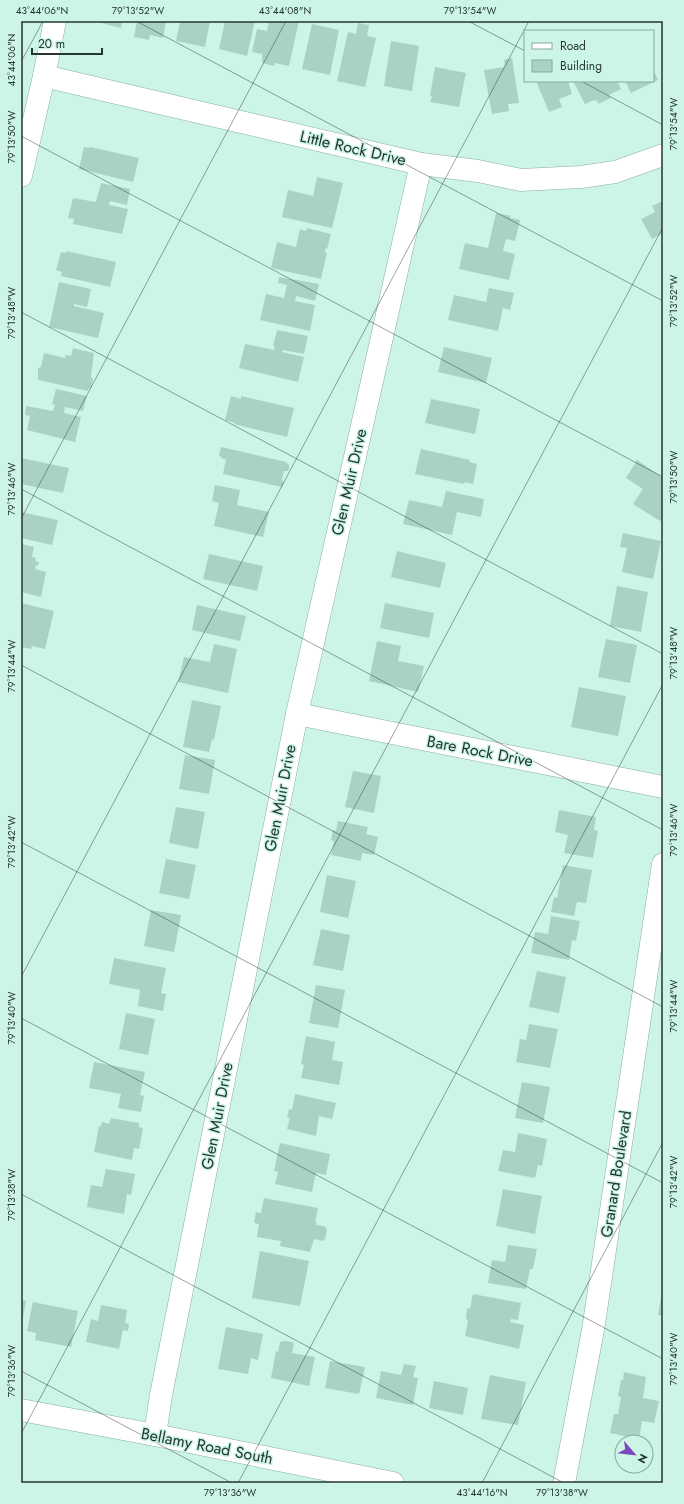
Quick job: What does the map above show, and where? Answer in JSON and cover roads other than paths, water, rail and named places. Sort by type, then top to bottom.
[{"type":"street","points":[[21,176],[55,21]]},
{"type":"street","name":"Little Rock Drive","points":[[44,76],[421,164],[478,171],[520,180],[581,177],[615,172],[663,155]]},
{"type":"street","name":"Glen Muir Drive","points":[[155,1435],[161,1395],[297,714],[421,164]]},
{"type":"street","name":"Bare Rock Drive","points":[[297,714],[663,788]]},
{"type":"street","name":"Granard Boulevard","points":[[564,1483],[593,1330],[663,864]]},
{"type":"street","name":"Bellamy Road South","points":[[21,1410],[155,1435],[393,1483]]}]
